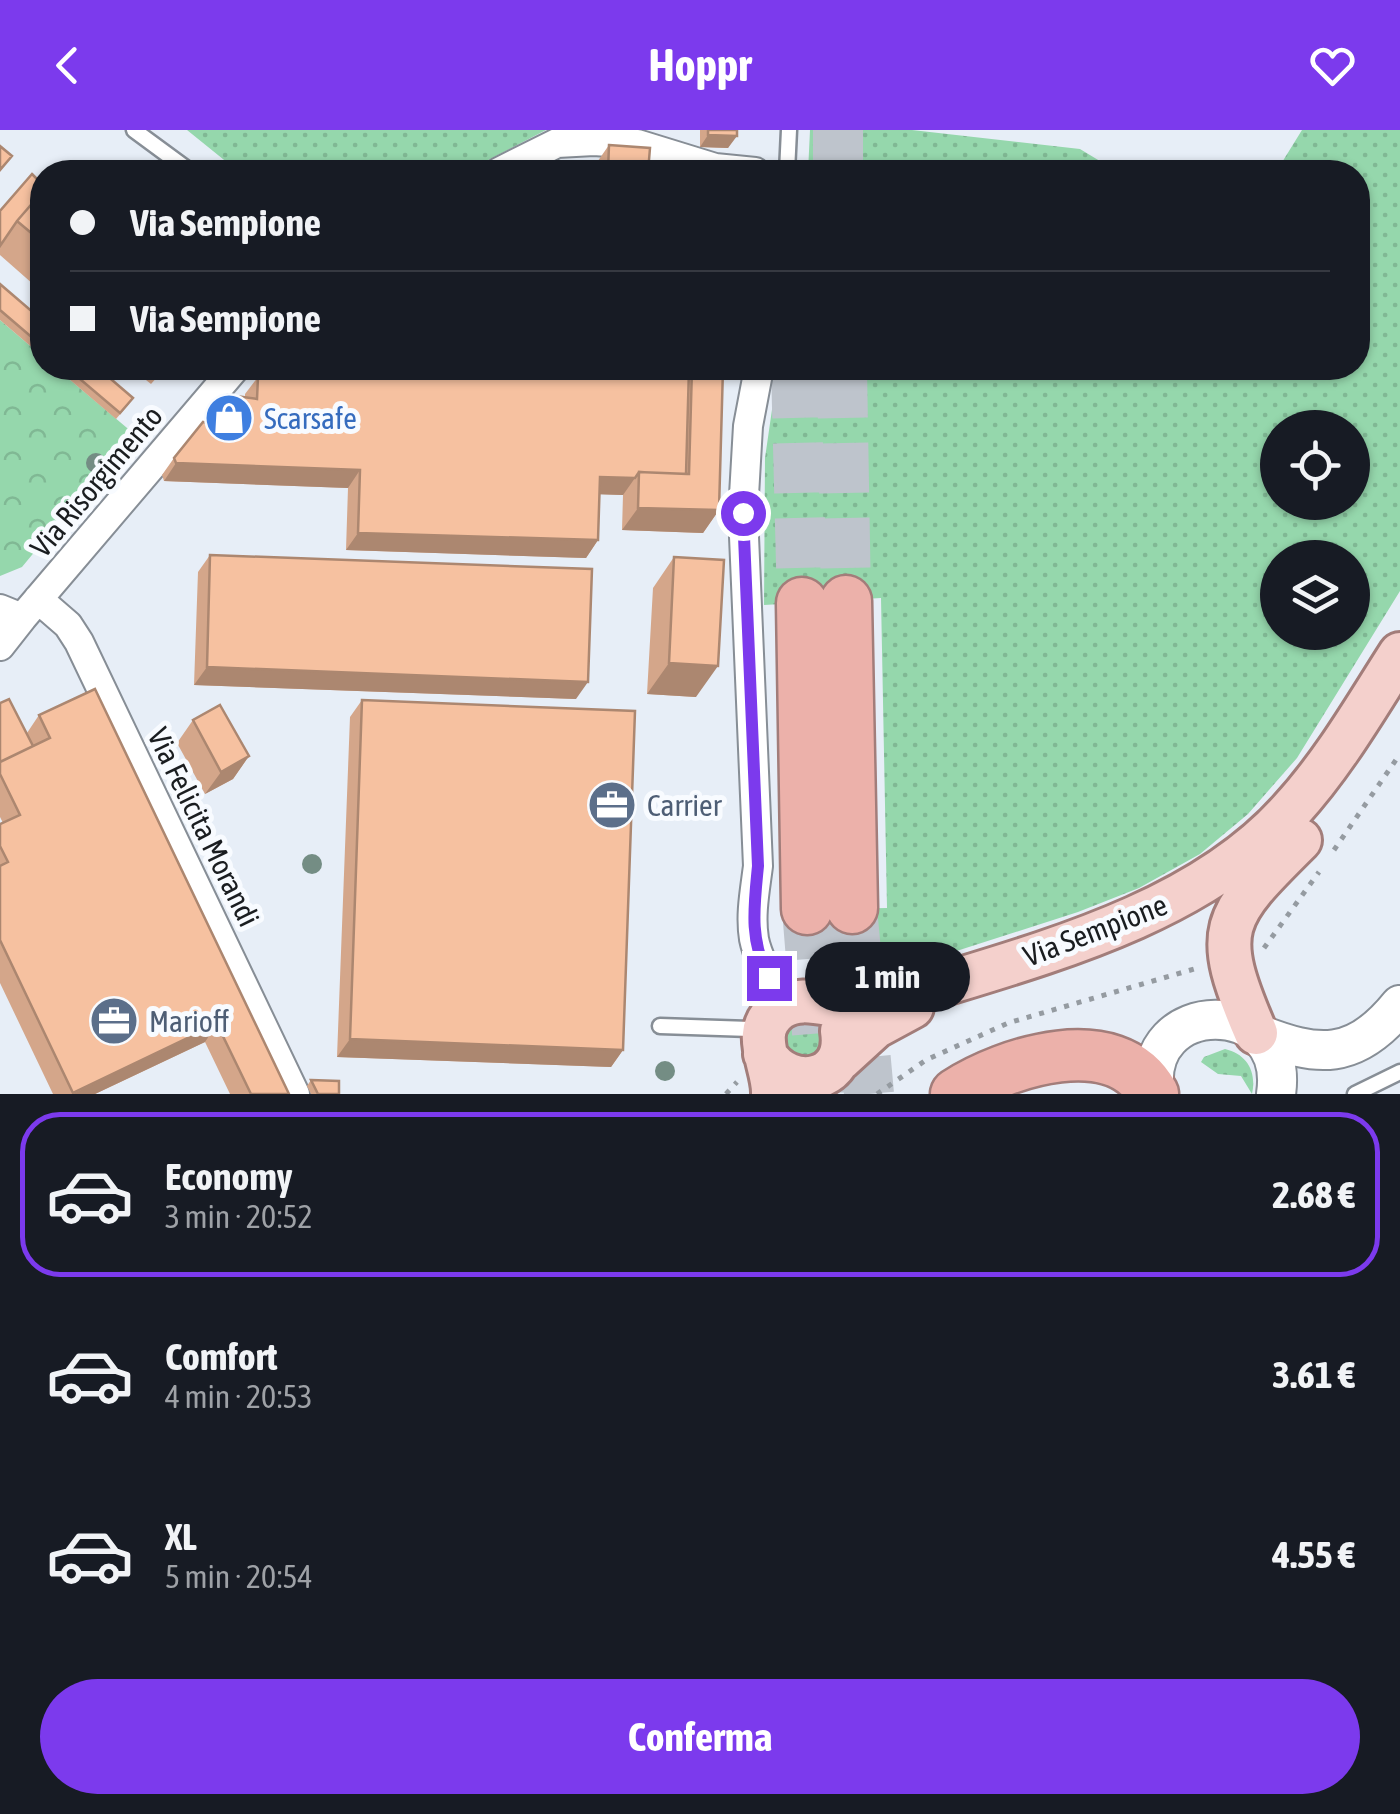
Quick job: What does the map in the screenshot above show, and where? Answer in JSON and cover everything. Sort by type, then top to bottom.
[{"type":"highway","points":[[824,602],[829,908]]},
{"type":"highway","points":[[956,1094],[1027,1062],[1080,1055],[1122,1066],[1142,1079],[1154,1094]]},
{"type":"main road","points":[[1256,1034],[1228,960],[1229,936],[1238,910],[1254,886],[1310,829],[1343,786],[1358,760],[1398,656]]},
{"type":"main road","name":"Via Sempione","points":[[778,1032],[979,973],[1172,902],[1225,868],[1267,834],[1309,789],[1398,656]]},
{"type":"main road","name":"Via Sempione","points":[[828,1074],[875,1026],[979,973]]},
{"type":"main road","points":[[838,1022],[843,1046],[828,1074],[808,1082],[794,1081],[771,1066],[778,1032],[838,1022]]},
{"type":"street","points":[[523,160],[557,143],[594,141],[637,144],[690,160]]},
{"type":"street","name":"Via Risorgimento","points":[[0,646],[20,609],[223,380]]},
{"type":"street","points":[[757,380],[748,426],[743,513],[758,866],[752,924],[758,955],[774,993],[778,1032]]},
{"type":"street","name":"Via Felicita Morandi","points":[[20,609],[68,625],[79,642],[295,1094]]},
{"type":"street","points":[[758,866],[777,957],[778,1032]]},
{"type":"street","points":[[1154,1094],[1159,1057],[1169,1041],[1195,1021],[1221,1019],[1294,1049],[1336,1050],[1371,1036],[1400,1006]]},
{"type":"street","points":[[1290,1094],[1321,1072],[1361,1059],[1382,1047],[1400,1021]]},
{"type":"street","points":[[1256,1034],[1273,1057],[1276,1094]]},
{"type":"lane","points":[[134,130],[175,160]]},
{"type":"lane","points":[[788,160],[789,130]]},
{"type":"lane","points":[[660,1026],[778,1032]]},
{"type":"lane","points":[[1354,1094],[1400,1072]]},
{"type":"path","points":[[1333,852],[1400,754]]},
{"type":"path","points":[[876,1094],[926,1060],[1008,1023],[1263,948],[1322,868]]},
{"type":"green space","points":[[187,130],[546,130],[488,160],[224,160]]},
{"type":"green space","points":[[810,130],[912,130],[1080,149],[1098,160],[809,160]]},
{"type":"green space","points":[[1302,130],[1400,130],[1400,591],[1370,640],[1370,540],[1260,540],[1260,650],[1364,650],[1297,758],[1248,814],[1200,854],[1139,888],[1078,912],[888,973],[852,977],[817,963],[800,948],[780,910],[887,908],[881,598],[764,605],[765,458],[776,380],[1370,380],[1370,160],[1283,160]]},
{"type":"green space","points":[[0,320],[30,346],[30,380],[70,380],[133,433],[22,567],[0,576]]},
{"type":"green space","points":[[801,1021],[815,1023],[827,1040],[813,1063],[784,1049],[785,1034]]},
{"type":"green space","points":[[1225,1049],[1249,1065],[1252,1094],[1241,1076],[1218,1074],[1201,1062]]},
{"type":"building","points":[[708,130],[737,130],[737,136],[708,135]]},
{"type":"building","points":[[609,145],[650,148],[649,160],[608,160]]},
{"type":"building","points":[[0,146],[12,156],[0,170]]},
{"type":"building","points":[[30,176],[30,206],[0,246],[0,211]]},
{"type":"building","points":[[30,206],[30,232],[17,221]]},
{"type":"building","points":[[0,284],[30,310],[30,336],[0,310]]},
{"type":"building","points":[[81,380],[112,380],[133,398],[120,413]]},
{"type":"building","points":[[258,380],[689,380],[686,474],[639,472],[635,478],[600,477],[598,540],[358,533],[360,470],[176,463],[174,458],[203,422],[230,430],[228,395],[257,399]]},
{"type":"building","points":[[692,380],[723,380],[719,510],[638,508],[639,472],[689,474]]},
{"type":"building","points":[[210,555],[592,569],[588,682],[207,667]]},
{"type":"building","points":[[674,557],[724,560],[718,666],[669,663]]},
{"type":"building","points":[[95,689],[289,1094],[251,1094],[217,1024],[73,1093],[0,940],[0,866],[8,862],[0,846],[0,824],[20,815],[0,774],[0,762],[50,738],[39,715]]},
{"type":"building","points":[[9,699],[33,746],[0,762],[0,703]]},
{"type":"building","points":[[362,700],[635,711],[623,1050],[350,1039]]},
{"type":"building","points":[[220,705],[249,756],[221,772],[193,720]]},
{"type":"building","points":[[311,1080],[339,1081],[339,1094],[318,1094]]},
{"type":"tunnel","points":[[838,130],[838,160]]},
{"type":"tunnel","points":[[796,380],[802,603]]},
{"type":"tunnel","points":[[842,380],[846,601]]},
{"type":"tunnel","points":[[852,908],[869,1094]]},
{"type":"tunnel","points":[[807,909],[822,1094]]},
{"type":"place","name":"Scarsafe","points":[[229,418]]},
{"type":"place","name":"Carrier","points":[[612,805]]},
{"type":"place","name":"Marioff","points":[[114,1021]]},
{"type":"route","points":[[743,513],[758,866],[752,924],[758,955],[769,978]]}]
